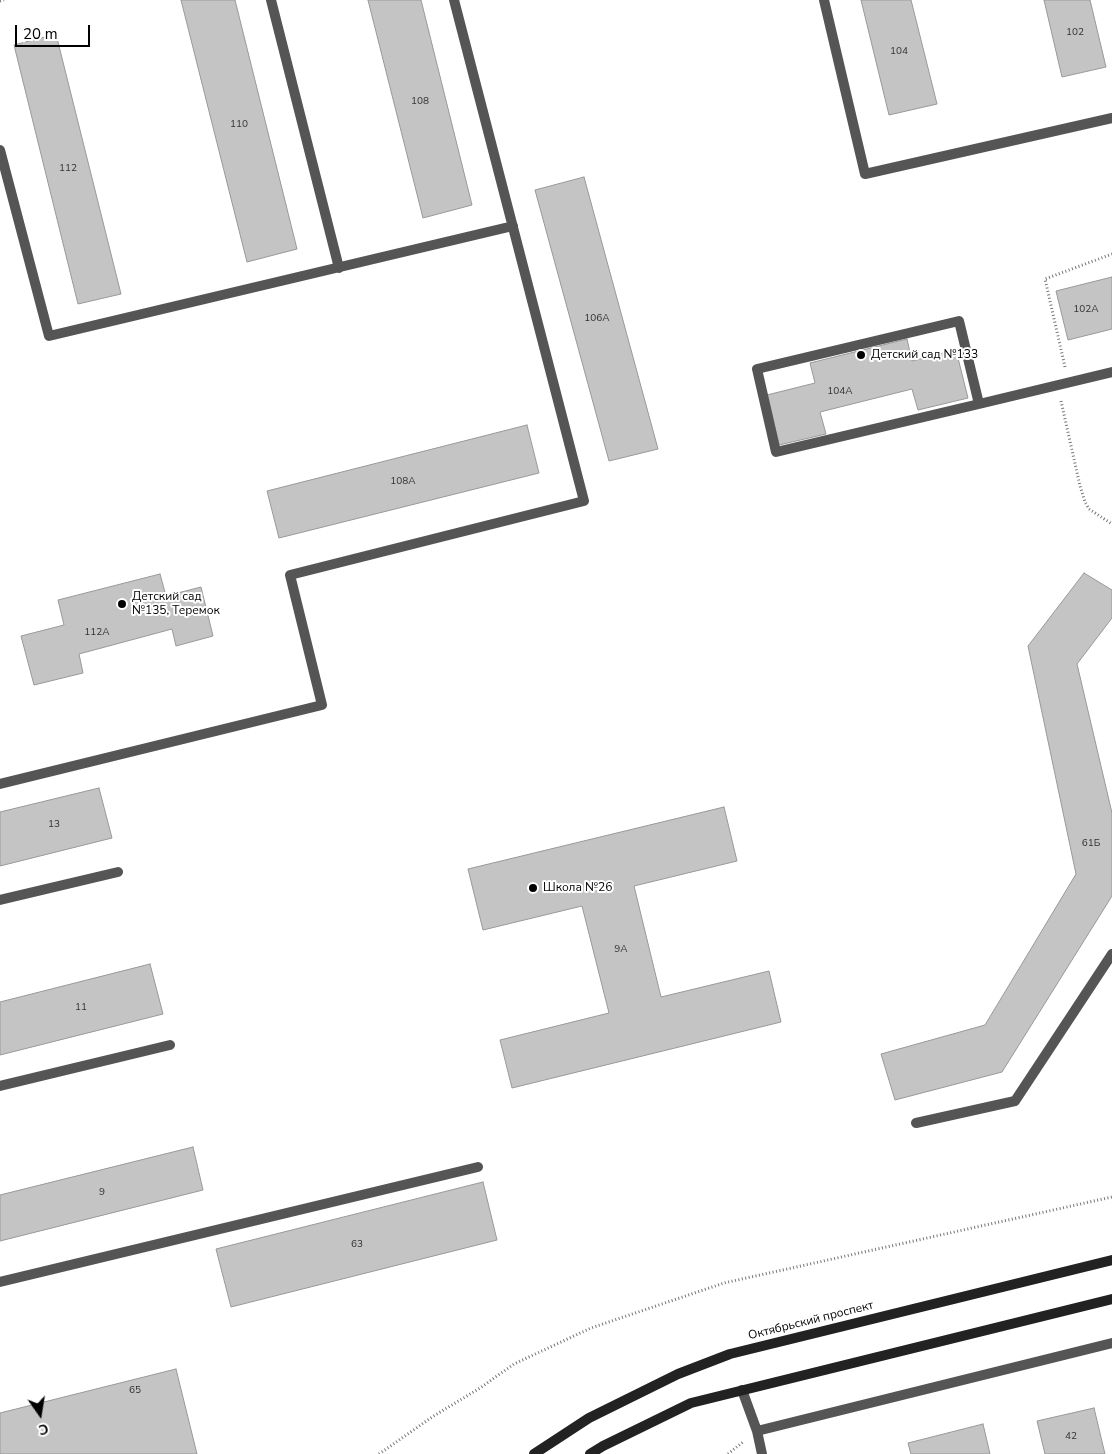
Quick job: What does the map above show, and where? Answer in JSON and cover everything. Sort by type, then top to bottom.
[{"type":"main road","name":"Октябрьский проспект","points":[[534,1454],[589,1418],[678,1374],[730,1354],[1112,1260]]},
{"type":"main road","points":[[590,1454],[691,1403],[1112,1298]]},
{"type":"lane","points":[[271,0],[339,268]]},
{"type":"lane","points":[[0,784],[322,705],[290,575],[584,501],[454,0]]},
{"type":"lane","points":[[824,0],[866,174],[1112,118]]},
{"type":"lane","points":[[0,150],[49,336],[513,226]]},
{"type":"lane","points":[[979,404],[959,321],[757,369],[776,452],[979,404],[1112,372]]},
{"type":"lane","points":[[0,900],[118,872]]},
{"type":"lane","points":[[916,1123],[1014,1101],[1112,954]]},
{"type":"lane","points":[[0,1086],[170,1045]]},
{"type":"lane","points":[[0,1282],[478,1166]]},
{"type":"lane","points":[[757,1430],[1112,1343]]},
{"type":"lane","points":[[742,1390],[757,1430],[762,1454]]},
{"type":"path","points":[[0,1],[4,0]]},
{"type":"path","points":[[1069,382],[1045,279],[1112,254]]},
{"type":"path","points":[[1058,385],[1085,502],[1089,509],[1112,524]]},
{"type":"path","points":[[379,1454],[514,1364],[591,1328],[724,1283],[1112,1196]]},
{"type":"building","points":[[181,0],[235,0],[297,249],[247,262]]},
{"type":"building","points":[[368,0],[421,0],[472,205],[423,218]]},
{"type":"building","points":[[861,0],[911,0],[937,104],[889,115]]},
{"type":"building","points":[[1044,0],[1090,0],[1106,67],[1062,77]]},
{"type":"building","points":[[56,34],[121,294],[78,304],[14,45]]},
{"type":"building","points":[[584,177],[658,449],[609,461],[535,190]]},
{"type":"building","points":[[1112,277],[1112,329],[1068,340],[1056,291]]},
{"type":"building","points":[[907,339],[912,361],[956,350],[968,398],[918,410],[912,389],[820,412],[826,434],[779,445],[767,395],[815,383],[810,363]]},
{"type":"building","points":[[527,425],[539,473],[279,538],[267,491]]},
{"type":"building","points":[[1084,573],[1112,590],[1112,618],[1077,664],[1112,813],[1112,896],[1002,1072],[895,1100],[881,1054],[985,1025],[1076,874],[1028,646]]},
{"type":"building","points":[[160,574],[166,596],[201,587],[213,636],[176,646],[172,629],[79,654],[83,673],[34,685],[21,636],[64,625],[58,600]]},
{"type":"building","points":[[99,788],[112,838],[0,866],[0,812]]},
{"type":"building","points":[[724,807],[737,861],[634,886],[661,997],[769,971],[781,1022],[512,1088],[500,1040],[609,1013],[582,906],[483,930],[468,869]]},
{"type":"building","points":[[150,964],[163,1014],[0,1055],[0,1002]]},
{"type":"building","points":[[193,1147],[203,1190],[0,1241],[0,1195]]},
{"type":"building","points":[[483,1182],[497,1240],[231,1307],[216,1249]]},
{"type":"building","points":[[176,1369],[197,1454],[0,1454],[0,1413]]},
{"type":"building","points":[[1094,1408],[1105,1454],[1045,1454],[1037,1421]]},
{"type":"building","points":[[983,1424],[990,1454],[911,1454],[908,1443]]},
{"type":"place","name":"Детский сад №133","points":[[861,355]]},
{"type":"place","name":"Детский сад №135, Теремок","points":[[122,604]]},
{"type":"place","name":"Школа №26","points":[[533,888]]}]
